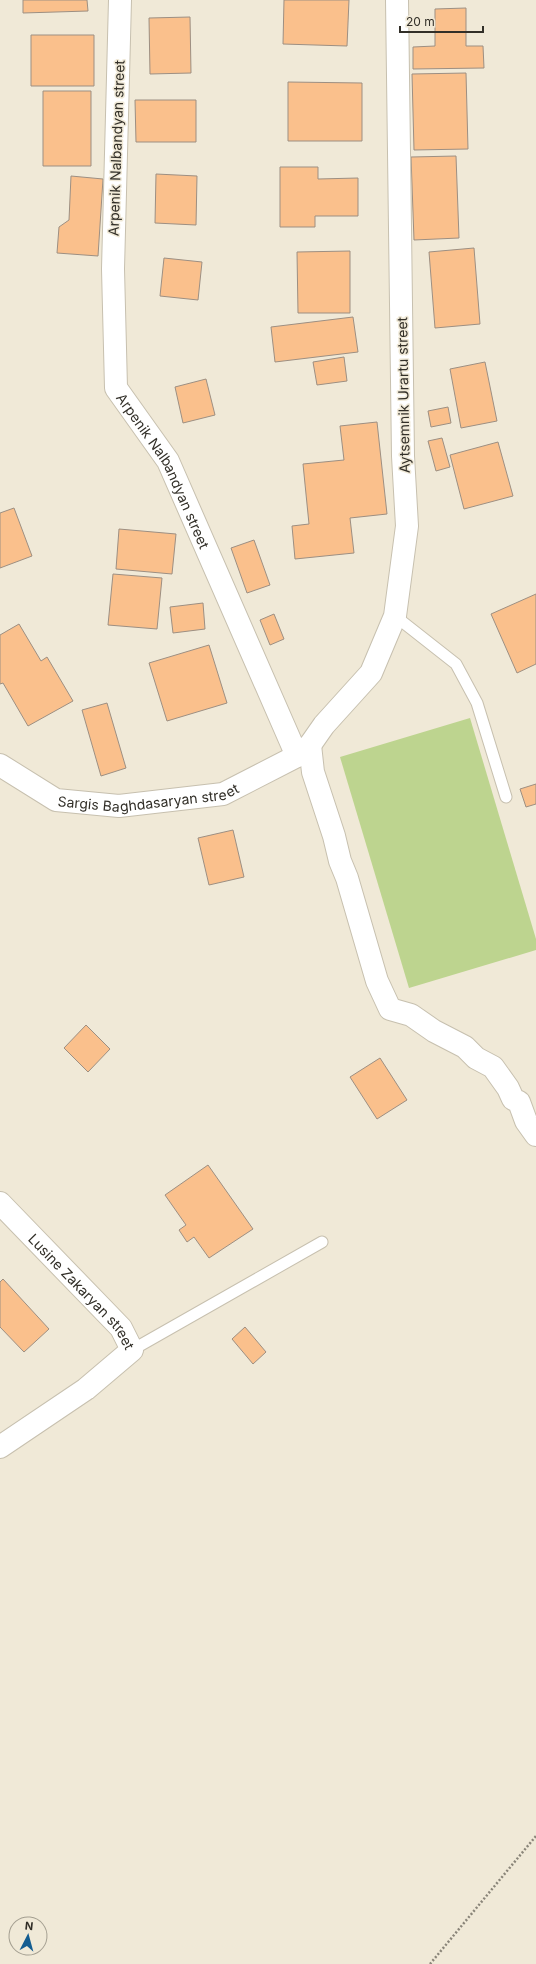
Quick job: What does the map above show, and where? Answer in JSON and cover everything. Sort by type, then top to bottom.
[{"type":"street","name":"Arpenik Nalbandyan street","points":[[120,0],[113,269],[116,388],[168,461],[304,751],[313,772],[334,836],[340,862],[347,878],[376,981],[390,1009],[411,1015],[434,1031],[465,1047],[476,1058],[493,1067],[508,1088],[513,1099],[519,1102],[526,1121],[536,1135]]},
{"type":"street","name":"Aytsemnik Urartu street","points":[[304,751],[324,725],[371,673],[395,616],[407,526],[403,456],[397,0]]},
{"type":"street","name":"Sargis Baghdasaryan street","points":[[0,765],[56,800],[119,806],[222,794],[304,751]]},
{"type":"street","name":"Lusine Zakaryan street","points":[[0,1202],[121,1328],[132,1350],[86,1389],[0,1447]]},
{"type":"lane","points":[[395,616],[456,664],[477,703],[506,797]]},
{"type":"lane","points":[[132,1350],[322,1242]]},
{"type":"path","points":[[430,1964],[536,1836]]},
{"type":"green space","points":[[470,718],[536,939],[536,950],[409,988],[340,757]]},
{"type":"building","points":[[23,0],[87,0],[88,11],[23,13]]},
{"type":"building","points":[[284,0],[349,0],[347,46],[283,44]]},
{"type":"building","points":[[466,8],[466,46],[483,46],[484,68],[413,69],[413,47],[435,46],[435,9]]},
{"type":"building","points":[[190,17],[191,73],[150,74],[149,18]]},
{"type":"building","points":[[31,35],[94,35],[94,86],[31,86]]},
{"type":"building","points":[[466,73],[468,149],[414,150],[412,74]]},
{"type":"building","points":[[288,82],[362,83],[362,141],[288,141]]},
{"type":"building","points":[[43,91],[91,91],[91,166],[43,166]]},
{"type":"building","points":[[135,100],[196,100],[196,142],[136,142]]},
{"type":"building","points":[[456,156],[459,238],[414,240],[411,157]]},
{"type":"building","points":[[280,167],[318,167],[318,179],[358,178],[358,216],[315,216],[315,227],[280,227]]},
{"type":"building","points":[[156,174],[197,176],[196,225],[155,223]]},
{"type":"building","points":[[71,176],[103,179],[98,256],[57,253],[59,227],[69,220]]},
{"type":"building","points":[[474,248],[480,324],[435,328],[429,252]]},
{"type":"building","points":[[350,251],[350,313],[298,313],[297,252]]},
{"type":"building","points":[[164,258],[202,262],[198,300],[160,296]]},
{"type":"building","points":[[353,317],[358,352],[275,362],[271,327]]},
{"type":"building","points":[[344,357],[347,381],[317,385],[313,362]]},
{"type":"building","points":[[485,362],[497,421],[461,428],[450,369]]},
{"type":"building","points":[[206,379],[215,415],[183,423],[175,387]]},
{"type":"building","points":[[448,407],[451,423],[431,427],[428,411]]},
{"type":"building","points":[[377,422],[387,514],[350,518],[354,553],[295,559],[292,526],[309,524],[303,464],[344,460],[340,426]]},
{"type":"building","points":[[442,438],[450,467],[436,471],[428,441]]},
{"type":"building","points":[[498,442],[513,496],[464,509],[450,455]]},
{"type":"building","points":[[14,508],[32,556],[0,568],[0,513]]},
{"type":"building","points":[[119,529],[176,534],[172,574],[116,569]]},
{"type":"building","points":[[254,540],[270,585],[247,593],[231,548]]},
{"type":"building","points":[[113,574],[162,578],[157,629],[108,625]]},
{"type":"building","points":[[536,594],[536,664],[517,673],[491,614]]},
{"type":"building","points":[[203,603],[205,629],[173,633],[170,607]]},
{"type":"building","points":[[274,614],[284,639],[270,645],[260,620]]},
{"type":"building","points":[[19,624],[41,661],[47,657],[73,701],[28,726],[3,683],[0,684],[0,635]]},
{"type":"building","points":[[209,645],[227,703],[167,721],[149,663]]},
{"type":"building","points":[[107,703],[126,768],[101,776],[82,710]]},
{"type":"building","points":[[536,784],[536,804],[526,807],[520,789]]},
{"type":"building","points":[[233,830],[244,877],[209,885],[198,838]]},
{"type":"building","points":[[86,1025],[110,1049],[88,1072],[64,1048]]},
{"type":"building","points":[[380,1058],[407,1100],[377,1119],[350,1077]]},
{"type":"building","points":[[208,1165],[253,1229],[209,1258],[194,1237],[187,1242],[179,1230],[186,1225],[165,1195]]},
{"type":"building","points":[[3,1279],[49,1329],[24,1352],[0,1327],[0,1282]]},
{"type":"building","points":[[245,1327],[266,1352],[253,1364],[232,1339]]}]
